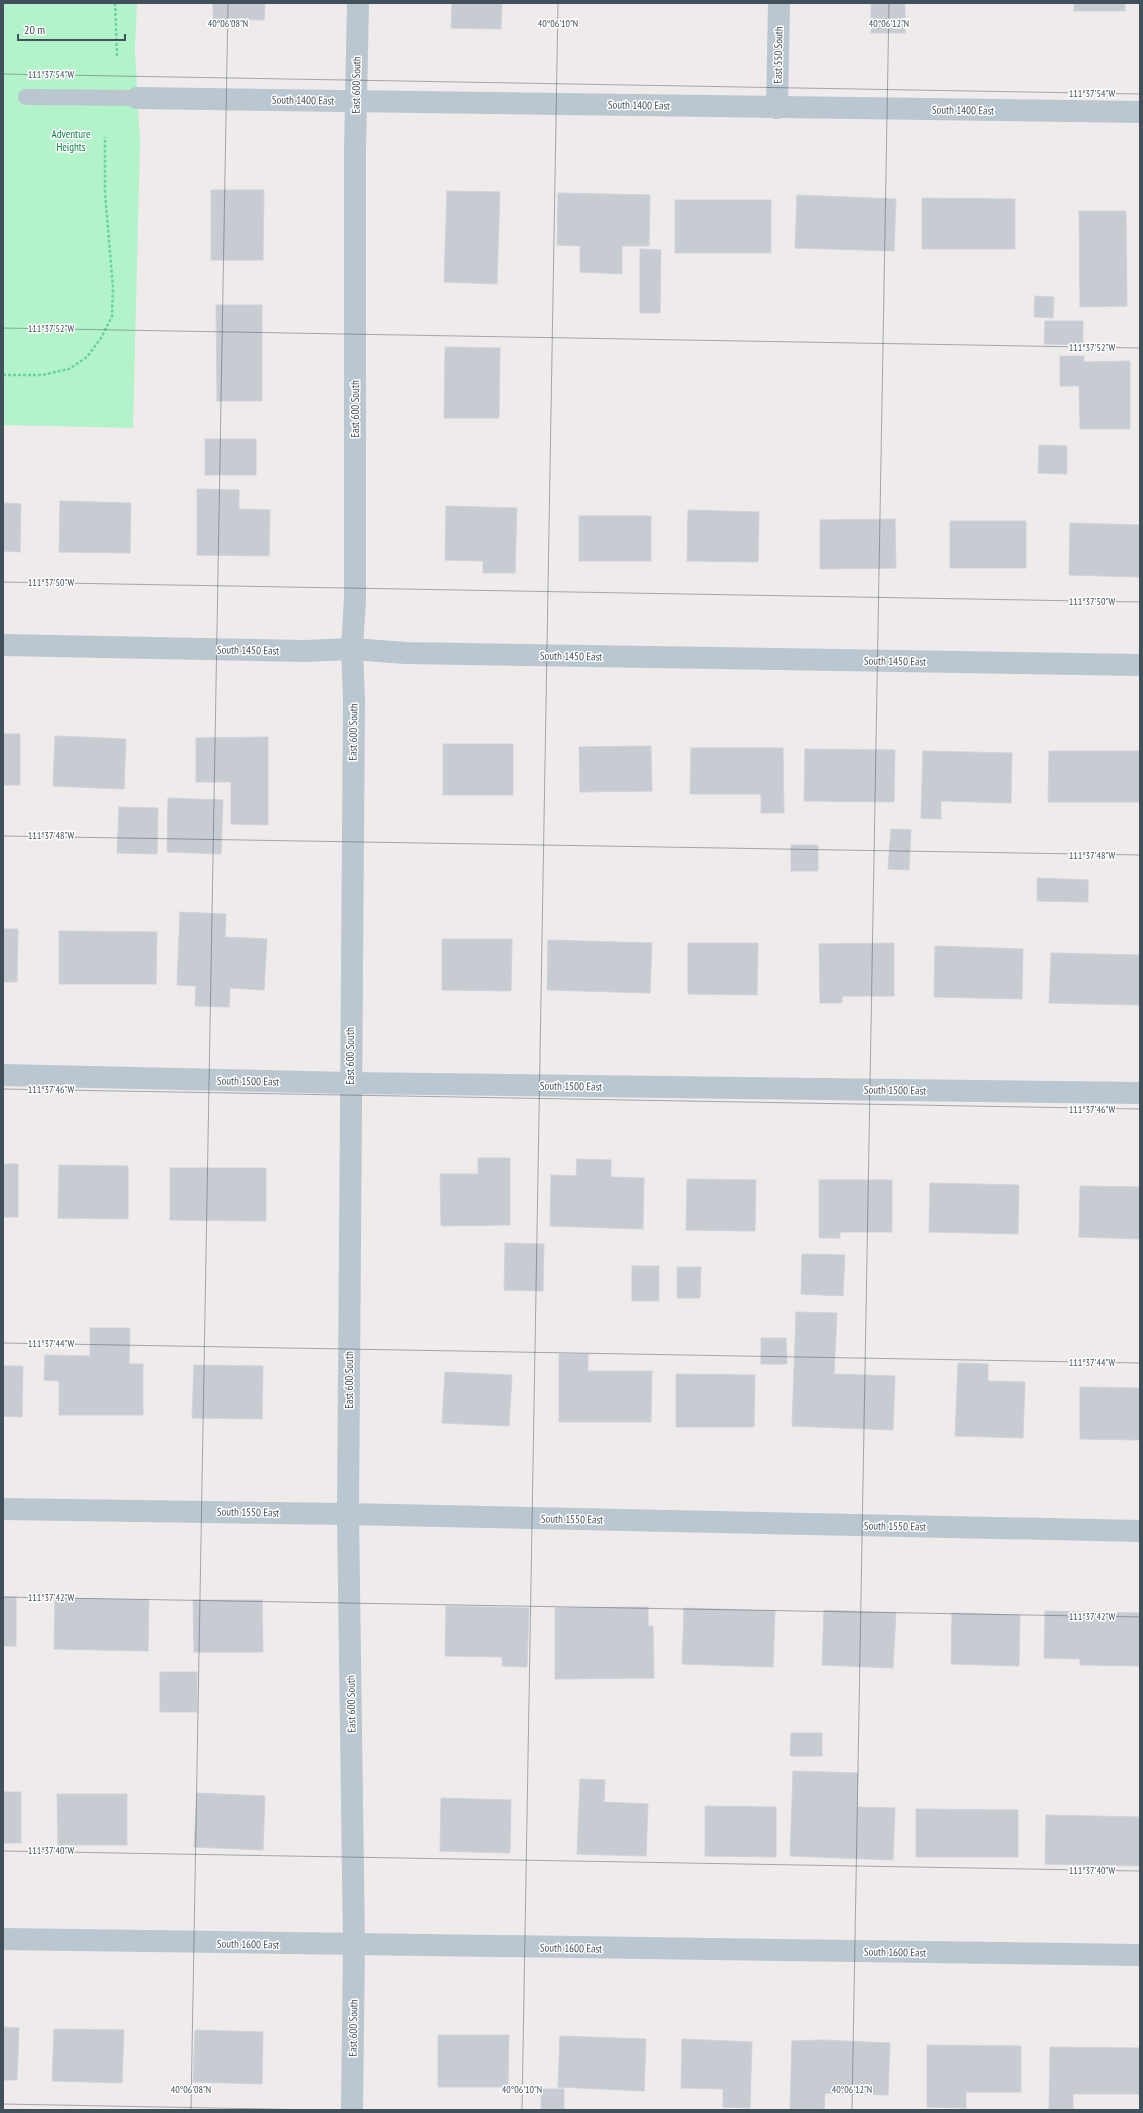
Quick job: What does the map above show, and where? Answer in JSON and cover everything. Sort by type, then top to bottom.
[{"type":"street","name":"East 600 South","points":[[352,2110],[354,1945],[348,1514],[354,700],[352,649],[355,599],[356,101],[358,3]]},
{"type":"street","name":"East 550 South","points":[[777,108],[779,3]]},
{"type":"street","name":"South 1400 East","points":[[137,98],[1140,112]]},
{"type":"street","name":"South 1450 East","points":[[3,645],[305,651],[352,649],[414,653],[1140,665]]},
{"type":"street","name":"South 1500 East","points":[[3,1075],[350,1083],[1140,1093]]},
{"type":"street","name":"South 1550 East","points":[[3,1509],[348,1514],[1140,1531]]},
{"type":"street","name":"South 1600 East","points":[[3,1939],[1140,1955]]},
{"type":"lane","points":[[26,97],[137,98]]},
{"type":"path","points":[[115,3],[117,56]]},
{"type":"path","points":[[3,375],[42,375],[69,368],[86,357],[101,338],[112,316],[113,288],[105,193],[105,137]]},
{"type":"green space","name":"Adventure Heights","points":[[3,3],[137,3],[135,49],[140,144],[133,428],[3,425]]},
{"type":"building","points":[[213,3],[265,3],[264,20],[213,19]]},
{"type":"building","points":[[452,3],[502,3],[501,29],[451,28]]},
{"type":"building","points":[[871,3],[905,4],[905,33],[871,33]]},
{"type":"building","points":[[1074,3],[1125,3],[1125,11],[1074,11]]},
{"type":"building","points":[[211,190],[264,190],[263,260],[211,260]]},
{"type":"building","points":[[447,191],[500,192],[497,284],[444,282]]},
{"type":"building","points":[[558,193],[650,195],[649,246],[622,246],[622,274],[580,272],[580,246],[557,245]]},
{"type":"building","points":[[797,195],[896,199],[894,251],[795,248]]},
{"type":"building","points":[[922,198],[1015,199],[1015,249],[922,249]]},
{"type":"building","points":[[675,200],[771,200],[771,253],[675,253]]},
{"type":"building","points":[[1079,211],[1126,211],[1127,306],[1080,307]]},
{"type":"building","points":[[640,249],[661,250],[660,313],[640,313]]},
{"type":"building","points":[[1035,296],[1054,297],[1053,318],[1034,317]]},
{"type":"building","points":[[216,305],[262,305],[262,401],[217,401]]},
{"type":"building","points":[[1045,321],[1083,321],[1083,345],[1044,344]]},
{"type":"building","points":[[445,347],[500,348],[499,418],[444,418]]},
{"type":"building","points":[[1060,356],[1084,356],[1084,362],[1130,361],[1130,429],[1080,429],[1079,386],[1060,386]]},
{"type":"building","points":[[205,439],[256,439],[256,475],[205,475]]},
{"type":"building","points":[[1039,445],[1067,446],[1067,474],[1038,473]]},
{"type":"building","points":[[197,489],[239,490],[239,509],[270,510],[269,556],[197,555]]},
{"type":"building","points":[[60,501],[131,503],[130,553],[59,552]]},
{"type":"building","points":[[3,503],[21,504],[20,552],[3,551]]},
{"type":"building","points":[[446,506],[517,508],[515,573],[483,573],[483,561],[445,560]]},
{"type":"building","points":[[688,510],[759,512],[758,562],[687,561]]},
{"type":"building","points":[[579,516],[651,516],[651,561],[579,561]]},
{"type":"building","points":[[895,519],[896,568],[820,569],[820,520]]},
{"type":"building","points":[[950,521],[1026,521],[1026,568],[950,568]]},
{"type":"building","points":[[1070,523],[1140,525],[1140,577],[1069,575]]},
{"type":"building","points":[[3,734],[20,734],[20,785],[3,785]]},
{"type":"building","points":[[55,736],[126,739],[124,789],[53,786]]},
{"type":"building","points":[[268,737],[268,825],[231,824],[231,782],[196,782],[196,738]]},
{"type":"building","points":[[443,744],[513,744],[513,795],[443,795]]},
{"type":"building","points":[[651,746],[652,791],[580,792],[579,747]]},
{"type":"building","points":[[691,748],[783,748],[784,813],[761,813],[761,794],[690,794]]},
{"type":"building","points":[[805,749],[895,750],[894,802],[804,801]]},
{"type":"building","points":[[923,751],[1012,753],[1011,803],[941,801],[941,819],[921,818]]},
{"type":"building","points":[[1049,751],[1140,751],[1140,802],[1048,802]]},
{"type":"building","points":[[168,798],[223,800],[221,854],[167,852]]},
{"type":"building","points":[[119,807],[158,808],[157,854],[117,853]]},
{"type":"building","points":[[891,829],[911,830],[909,870],[888,869]]},
{"type":"building","points":[[791,845],[818,845],[818,871],[791,871]]},
{"type":"building","points":[[1037,878],[1088,880],[1088,902],[1037,901]]},
{"type":"building","points":[[180,912],[226,914],[225,937],[267,939],[264,990],[230,988],[229,1007],[195,1006],[196,986],[177,985]]},
{"type":"building","points":[[3,929],[18,929],[17,982],[3,982]]},
{"type":"building","points":[[59,931],[157,932],[156,984],[59,984]]},
{"type":"building","points":[[442,939],[512,939],[511,991],[442,990]]},
{"type":"building","points":[[548,940],[652,943],[650,993],[547,990]]},
{"type":"building","points":[[688,943],[758,943],[757,995],[688,994]]},
{"type":"building","points":[[894,943],[894,996],[842,996],[842,1003],[820,1003],[819,944]]},
{"type":"building","points":[[935,946],[1023,949],[1022,999],[934,997]]},
{"type":"building","points":[[1051,953],[1140,955],[1140,1005],[1049,1003]]},
{"type":"building","points":[[478,1158],[510,1158],[510,1225],[441,1226],[440,1174],[478,1174]]},
{"type":"building","points":[[577,1159],[611,1160],[611,1177],[644,1178],[643,1229],[550,1226],[551,1175],[576,1176]]},
{"type":"building","points":[[3,1164],[18,1164],[18,1217],[3,1217]]},
{"type":"building","points":[[59,1165],[128,1166],[128,1219],[58,1218]]},
{"type":"building","points":[[170,1168],[266,1168],[266,1221],[170,1220]]},
{"type":"building","points":[[687,1179],[756,1180],[755,1231],[686,1230]]},
{"type":"building","points":[[819,1180],[892,1180],[892,1232],[840,1232],[840,1238],[819,1238]]},
{"type":"building","points":[[930,1183],[1019,1185],[1018,1234],[929,1232]]},
{"type":"building","points":[[1080,1186],[1140,1187],[1140,1239],[1079,1237]]},
{"type":"building","points":[[505,1243],[544,1244],[543,1291],[504,1290]]},
{"type":"building","points":[[802,1254],[845,1255],[843,1296],[801,1294]]},
{"type":"building","points":[[632,1266],[659,1266],[659,1301],[632,1301]]},
{"type":"building","points":[[677,1267],[701,1267],[700,1298],[677,1298]]},
{"type":"building","points":[[796,1312],[837,1313],[834,1374],[895,1376],[893,1430],[792,1426]]},
{"type":"building","points":[[90,1328],[130,1328],[129,1364],[143,1364],[143,1415],[59,1415],[59,1381],[44,1380],[45,1355],[90,1356]]},
{"type":"building","points":[[761,1338],[786,1338],[787,1364],[761,1364]]},
{"type":"building","points":[[559,1354],[588,1354],[588,1371],[652,1371],[651,1422],[559,1422]]},
{"type":"building","points":[[958,1363],[988,1364],[988,1381],[1025,1382],[1023,1438],[955,1436]]},
{"type":"building","points":[[194,1365],[263,1366],[262,1419],[192,1418]]},
{"type":"building","points":[[3,1366],[23,1366],[22,1417],[3,1416]]},
{"type":"building","points":[[445,1372],[512,1375],[509,1426],[442,1423]]},
{"type":"building","points":[[676,1374],[755,1375],[754,1427],[676,1427]]},
{"type":"building","points":[[1080,1387],[1140,1388],[1140,1440],[1080,1439]]},
{"type":"building","points":[[3,1597],[16,1597],[16,1646],[3,1646]]},
{"type":"building","points":[[55,1598],[149,1600],[148,1651],[54,1649]]},
{"type":"building","points":[[193,1600],[262,1600],[263,1652],[194,1652]]},
{"type":"building","points":[[446,1606],[529,1608],[527,1667],[502,1666],[502,1657],[445,1656]]},
{"type":"building","points":[[648,1607],[648,1626],[653,1626],[654,1678],[555,1679],[555,1608]]},
{"type":"building","points":[[684,1608],[775,1611],[773,1667],[682,1664]]},
{"type":"building","points":[[824,1610],[896,1613],[893,1668],[822,1665]]},
{"type":"building","points":[[1045,1611],[1140,1613],[1140,1666],[1080,1665],[1080,1659],[1044,1658]]},
{"type":"building","points":[[952,1613],[1020,1615],[1019,1666],[951,1664]]},
{"type":"building","points":[[160,1672],[197,1672],[197,1712],[160,1712]]},
{"type":"building","points":[[791,1733],[822,1733],[822,1756],[790,1756]]},
{"type":"building","points":[[793,1771],[858,1773],[857,1807],[895,1808],[893,1860],[790,1856]]},
{"type":"building","points":[[580,1779],[605,1780],[604,1802],[648,1804],[646,1856],[577,1854]]},
{"type":"building","points":[[3,1792],[21,1792],[21,1843],[3,1843]]},
{"type":"building","points":[[197,1793],[265,1796],[263,1850],[194,1847]]},
{"type":"building","points":[[57,1794],[127,1794],[127,1845],[58,1845]]},
{"type":"building","points":[[441,1798],[511,1800],[510,1853],[440,1851]]},
{"type":"building","points":[[705,1806],[776,1807],[776,1857],[705,1856]]},
{"type":"building","points":[[916,1809],[1018,1810],[1018,1857],[916,1857]]},
{"type":"building","points":[[1046,1815],[1140,1817],[1140,1866],[1045,1864]]},
{"type":"building","points":[[3,2027],[19,2028],[17,2080],[3,2080]]},
{"type":"building","points":[[54,2029],[124,2030],[122,2083],[52,2081]]},
{"type":"building","points":[[195,2030],[263,2032],[262,2084],[193,2082]]},
{"type":"building","points":[[438,2035],[509,2035],[508,2087],[438,2087]]},
{"type":"building","points":[[560,2036],[646,2039],[644,2091],[558,2087]]},
{"type":"building","points":[[682,2039],[752,2042],[750,2108],[723,2107],[723,2089],[681,2088]]},
{"type":"building","points":[[822,2040],[890,2043],[888,2095],[825,2093],[824,2110],[790,2110],[792,2041]]},
{"type":"building","points":[[927,2045],[1021,2046],[1021,2092],[966,2092],[966,2108],[927,2107]]},
{"type":"building","points":[[1050,2047],[1140,2048],[1140,2094],[1073,2094],[1073,2110],[1049,2110]]},
{"type":"building","points":[[541,2089],[564,2089],[564,2110],[541,2110]]}]
